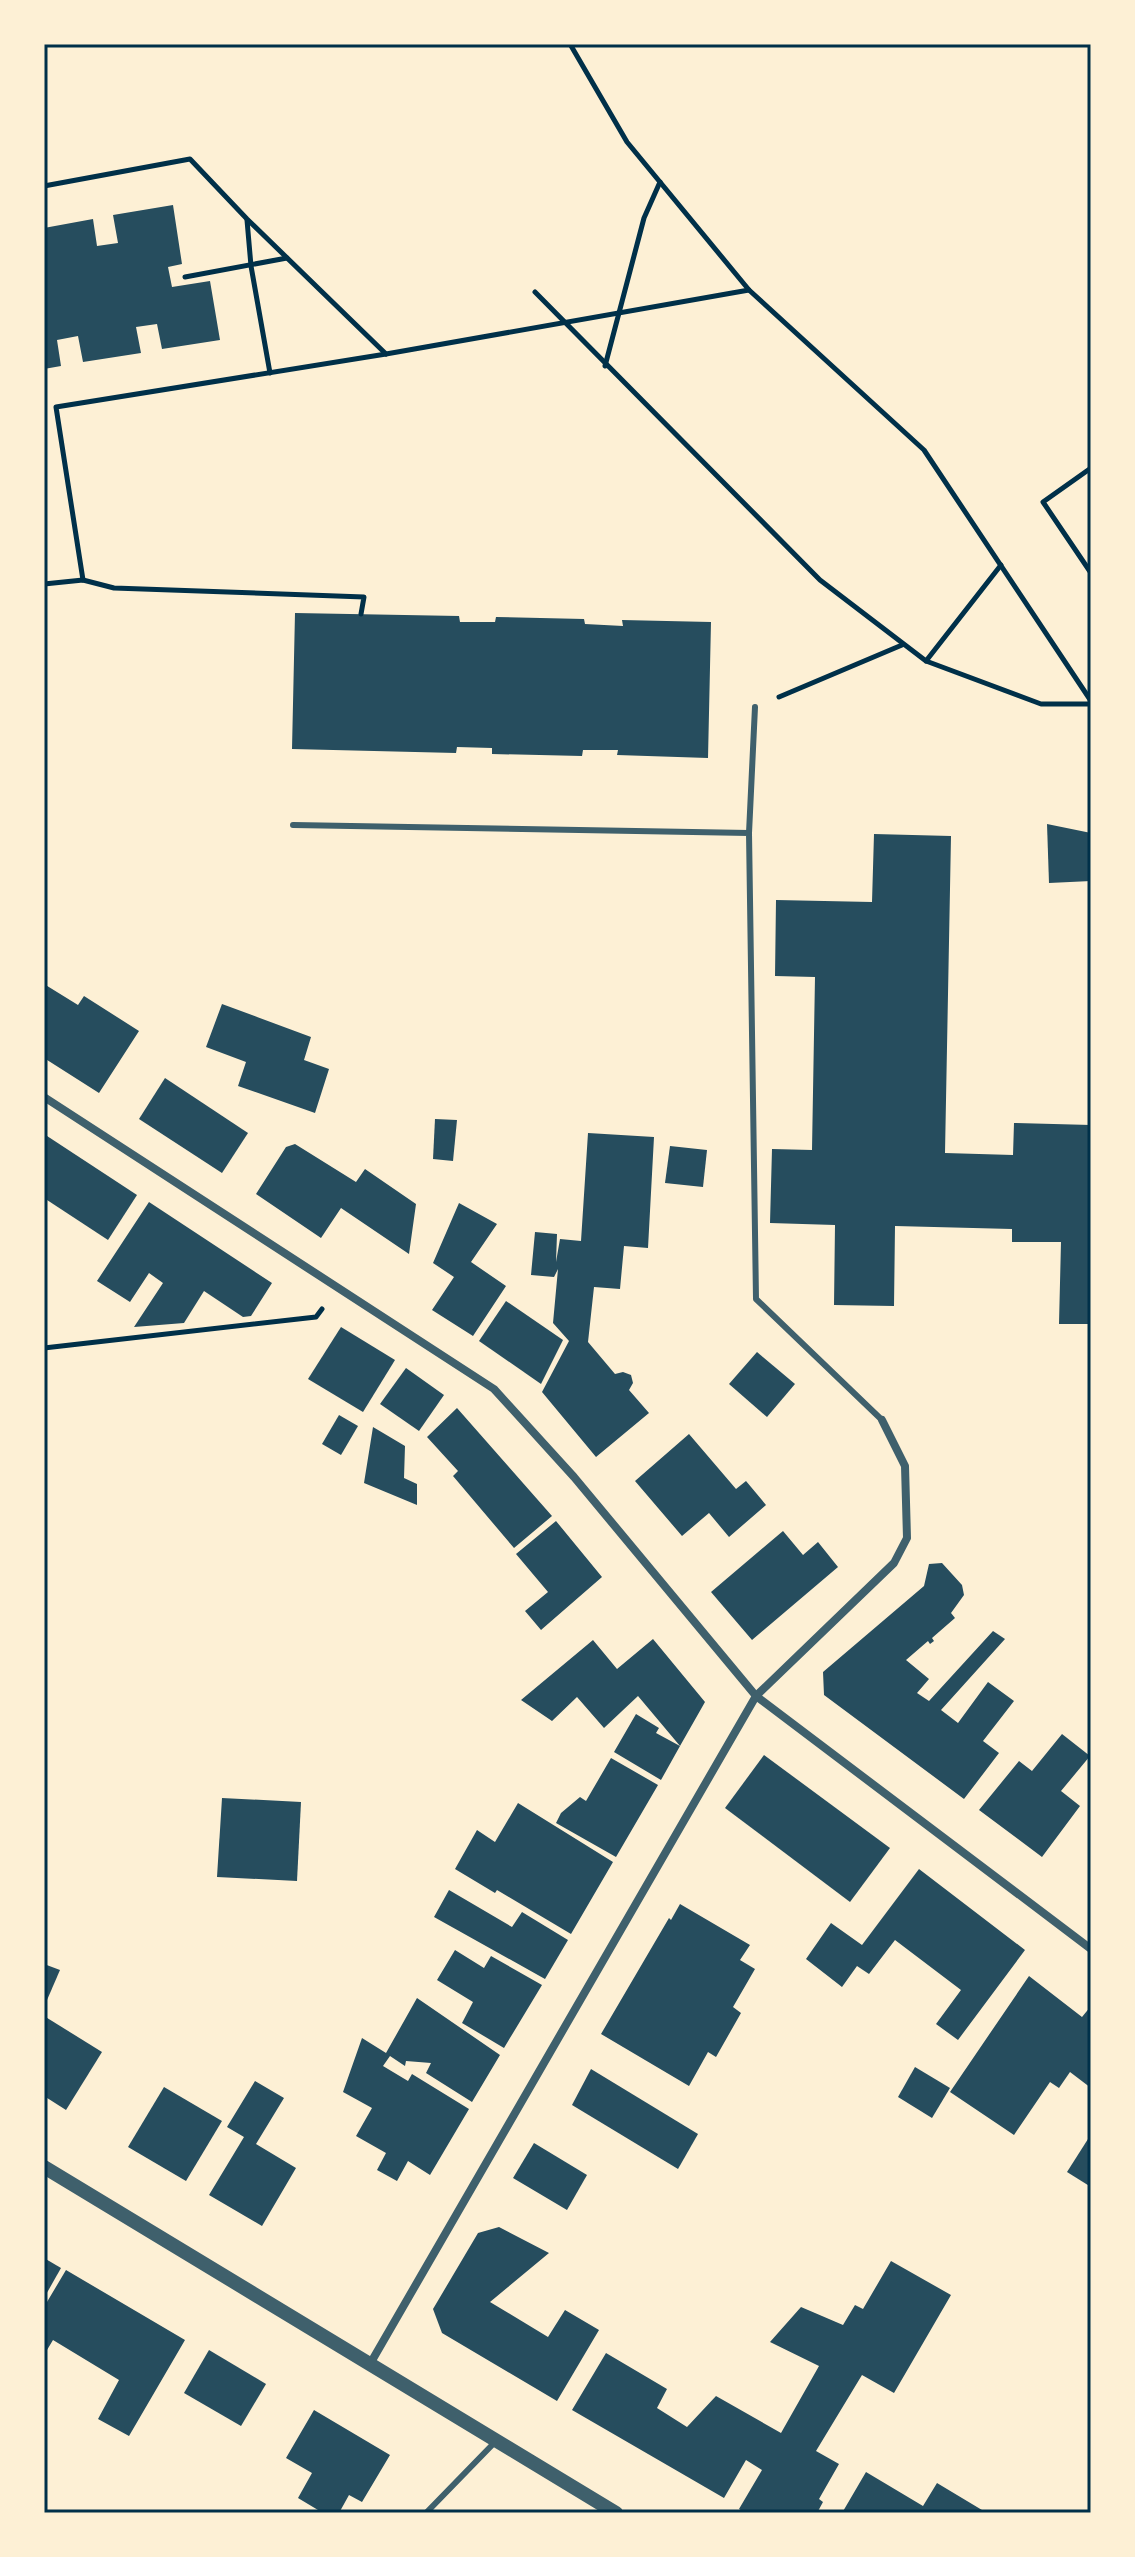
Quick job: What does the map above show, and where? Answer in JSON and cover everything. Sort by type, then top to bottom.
[{"type":"street","points":[[44,1097],[494,1389],[574,1477],[756,1696],[1091,1949]]},
{"type":"street","points":[[370,2364],[756,1696],[894,1563],[907,1538],[905,1466],[882,1420]]},
{"type":"street","points":[[44,2167],[616,2513]]},
{"type":"lane","points":[[755,707],[749,833],[756,1299],[882,1420]]},
{"type":"lane","points":[[293,825],[749,833]]},
{"type":"lane","points":[[426,2513],[496,2441]]},
{"type":"path","points":[[570,44],[627,142],[749,290],[924,450],[1091,703]]},
{"type":"path","points":[[44,186],[190,159],[386,354]]},
{"type":"path","points":[[605,366],[644,218],[660,182]]},
{"type":"path","points":[[247,219],[251,266],[270,373]]},
{"type":"path","points":[[185,277],[287,258]]},
{"type":"path","points":[[83,580],[56,407],[566,324],[749,290]]},
{"type":"path","points":[[535,292],[820,580],[903,644],[926,661],[1041,704],[1091,703]]},
{"type":"path","points":[[1091,468],[1043,502],[1091,573]]},
{"type":"path","points":[[1083,561],[1091,555]]},
{"type":"path","points":[[926,661],[1001,565]]},
{"type":"path","points":[[44,584],[83,580],[114,588],[364,597],[361,614]]},
{"type":"path","points":[[755,707],[903,644]]},
{"type":"path","points":[[44,1348],[316,1317],[337,1288]]},
{"type":"building","points":[[173,205],[182,264],[168,267],[172,287],[210,281],[220,340],[162,349],[157,324],[136,327],[141,353],[83,362],[78,336],[57,340],[61,366],[44,369],[44,228],[93,219],[97,246],[118,243],[113,215]]},
{"type":"building","points":[[295,613],[459,616],[460,622],[495,622],[496,617],[584,619],[585,624],[623,626],[622,620],[711,622],[708,758],[617,755],[618,750],[583,750],[582,756],[492,754],[492,748],[457,747],[456,753],[292,749]]},
{"type":"building","points":[[1047,824],[1091,833],[1091,881],[1049,883]]},
{"type":"building","points":[[874,834],[951,836],[945,1153],[1013,1155],[1014,1123],[1091,1125],[1091,1324],[1059,1324],[1061,1242],[1012,1242],[1012,1229],[895,1226],[894,1306],[834,1305],[835,1225],[770,1223],[772,1149],[812,1150],[815,977],[775,976],[776,900],[872,902]]},
{"type":"building","points":[[44,984],[78,1005],[84,996],[139,1031],[99,1093],[44,1058]]},
{"type":"building","points":[[222,1004],[311,1037],[304,1060],[329,1069],[315,1113],[238,1086],[246,1062],[206,1047]]},
{"type":"building","points":[[165,1078],[248,1133],[222,1173],[139,1119]]},
{"type":"building","points":[[435,1119],[457,1120],[453,1161],[433,1159]]},
{"type":"building","points":[[588,1133],[654,1137],[648,1248],[624,1246],[620,1289],[594,1287],[588,1342],[615,1374],[623,1372],[631,1375],[633,1383],[629,1390],[649,1413],[596,1457],[542,1392],[569,1341],[553,1323],[558,1269],[554,1277],[531,1275],[535,1232],[557,1234],[556,1262],[560,1239],[581,1241]]},
{"type":"building","points":[[44,1134],[137,1195],[108,1240],[44,1198]]},
{"type":"building","points":[[295,1144],[356,1182],[365,1169],[416,1204],[409,1254],[341,1208],[321,1238],[256,1194],[286,1147]]},
{"type":"building","points":[[670,1146],[707,1150],[703,1187],[665,1183]]},
{"type":"building","points":[[149,1202],[272,1283],[251,1316],[243,1317],[204,1291],[184,1323],[134,1327],[163,1283],[149,1273],[130,1302],[97,1281]]},
{"type":"building","points":[[459,1203],[497,1224],[471,1262],[506,1286],[473,1336],[432,1310],[454,1277],[433,1263]]},
{"type":"building","points":[[506,1301],[563,1340],[541,1384],[479,1341]]},
{"type":"building","points":[[341,1327],[395,1360],[363,1412],[308,1379]]},
{"type":"building","points":[[757,1352],[795,1384],[767,1417],[729,1384]]},
{"type":"building","points":[[406,1368],[444,1395],[419,1431],[380,1404]]},
{"type":"building","points":[[457,1408],[552,1516],[514,1548],[453,1476],[458,1471],[427,1437]]},
{"type":"building","points":[[339,1415],[358,1426],[341,1455],[322,1444]]},
{"type":"building","points":[[373,1427],[405,1446],[404,1478],[417,1484],[417,1505],[364,1483]]},
{"type":"building","points":[[689,1434],[736,1489],[746,1481],[766,1505],[729,1537],[709,1513],[682,1536],[635,1481]]},
{"type":"building","points":[[556,1521],[602,1577],[541,1630],[525,1611],[548,1592],[516,1554]]},
{"type":"building","points":[[783,1531],[803,1555],[818,1542],[838,1567],[752,1640],[711,1592]]},
{"type":"building","points":[[942,1563],[962,1585],[964,1595],[951,1613],[955,1618],[932,1638],[934,1641],[930,1644],[928,1641],[906,1660],[929,1679],[917,1693],[929,1701],[993,1631],[1005,1639],[941,1710],[958,1723],[988,1682],[1014,1701],[983,1741],[999,1753],[964,1799],[824,1695],[823,1672],[924,1586],[929,1564]]},
{"type":"building","points":[[653,1639],[705,1702],[680,1746],[638,1696],[604,1728],[577,1697],[552,1721],[521,1700],[593,1640],[617,1669]]},
{"type":"building","points":[[636,1714],[659,1728],[656,1733],[680,1746],[661,1780],[614,1752]]},
{"type":"building","points":[[1062,1734],[1090,1756],[1061,1791],[1080,1806],[1042,1857],[979,1810],[1019,1761],[1032,1771]]},
{"type":"building","points":[[764,1755],[890,1848],[850,1902],[725,1808]]},
{"type":"building","points":[[611,1758],[658,1785],[616,1857],[556,1823],[561,1813],[580,1797],[586,1801]]},
{"type":"building","points":[[222,1798],[301,1802],[297,1881],[217,1877]]},
{"type":"building","points":[[518,1803],[613,1862],[571,1934],[455,1869],[477,1830],[495,1842]]},
{"type":"building","points":[[919,1869],[1025,1950],[958,2040],[936,2024],[961,1990],[895,1940],[869,1974],[857,1966],[842,1987],[806,1959],[831,1923],[862,1945]]},
{"type":"building","points":[[449,1890],[512,1927],[522,1912],[568,1940],[545,1979],[434,1917]]},
{"type":"building","points":[[680,1904],[750,1945],[740,1960],[755,1969],[733,2007],[741,2013],[716,2057],[708,2052],[689,2086],[601,2034]]},
{"type":"building","points":[[455,1950],[484,1968],[491,1956],[542,1985],[504,2048],[462,2023],[473,2002],[437,1980]]},
{"type":"building","points":[[44,1964],[60,1970],[44,2007]]},
{"type":"building","points":[[1029,1976],[1082,2017],[1091,2006],[1091,2088],[1070,2072],[1059,2088],[1050,2082],[1014,2135],[950,2092]]},
{"type":"building","points":[[417,1998],[500,2055],[472,2102],[426,2073],[431,2063],[406,2061],[405,2066],[390,2056],[383,2066],[408,2081],[412,2074],[469,2109],[430,2175],[408,2161],[397,2181],[377,2170],[386,2153],[356,2136],[372,2108],[343,2092],[362,2038],[386,2053]]},
{"type":"building","points":[[44,2016],[102,2052],[66,2110],[44,2096]]},
{"type":"building","points":[[915,2067],[950,2088],[932,2118],[898,2097]]},
{"type":"building","points":[[591,2069],[698,2134],[678,2169],[572,2105]]},
{"type":"building","points":[[255,2081],[284,2098],[256,2144],[296,2168],[262,2226],[209,2195],[244,2137],[227,2127]]},
{"type":"building","points":[[164,2087],[222,2121],[186,2181],[128,2147]]},
{"type":"building","points":[[1088,2139],[1091,2141],[1091,2187],[1067,2172]]},
{"type":"building","points":[[534,2143],[587,2175],[567,2210],[513,2178]]},
{"type":"building","points":[[499,2227],[549,2253],[490,2302],[548,2337],[565,2310],[599,2330],[557,2401],[442,2333],[433,2309],[478,2233]]},
{"type":"building","points":[[44,2258],[61,2268],[44,2298]]},
{"type":"building","points":[[891,2261],[951,2295],[894,2393],[862,2375],[816,2451],[839,2464],[819,2499],[823,2502],[817,2513],[745,2513],[739,2509],[762,2470],[746,2460],[724,2498],[572,2410],[606,2353],[667,2389],[657,2408],[687,2427],[716,2396],[781,2433],[819,2366],[770,2342],[801,2307],[843,2325],[855,2305],[863,2309]]},
{"type":"building","points":[[66,2270],[185,2340],[129,2436],[98,2419],[119,2380],[53,2340],[44,2355],[44,2307]]},
{"type":"building","points":[[209,2350],[266,2384],[241,2426],[184,2393]]},
{"type":"building","points":[[314,2410],[390,2455],[362,2502],[349,2495],[339,2513],[323,2513],[298,2498],[312,2473],[286,2458]]},
{"type":"building","points":[[866,2472],[923,2506],[937,2483],[987,2513],[842,2513]]}]
